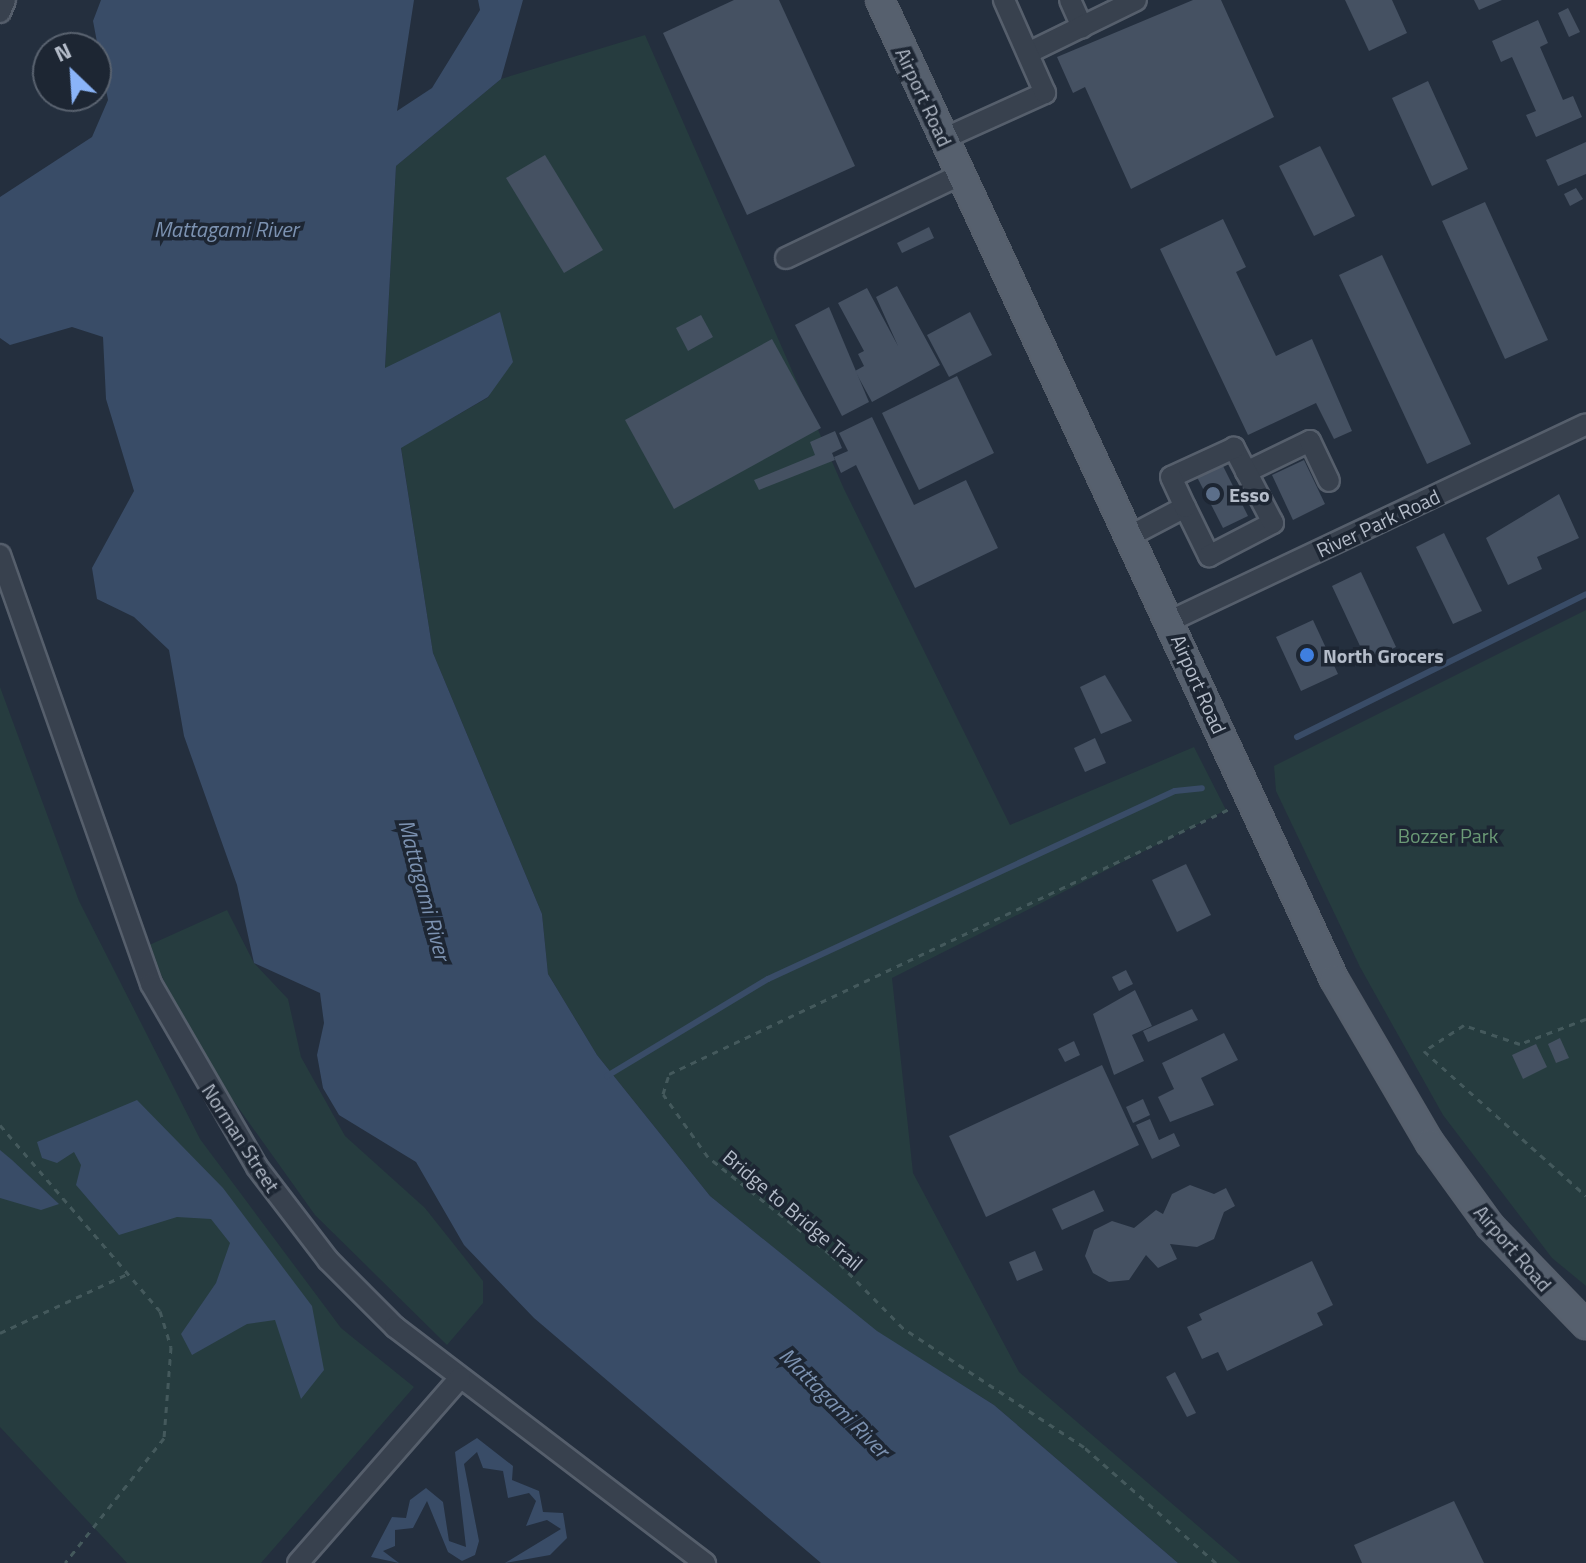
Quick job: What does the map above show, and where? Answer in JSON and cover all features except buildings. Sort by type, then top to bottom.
[{"type":"main road","name":"Airport Road","points":[[880,0],[1334,979],[1430,1143],[1490,1226],[1586,1325]]},
{"type":"street","points":[[0,12],[5,0]]},
{"type":"street","points":[[943,139],[1045,93],[1004,0]]},
{"type":"street","points":[[1070,0],[1082,27]]},
{"type":"street","points":[[1028,53],[1136,0]]},
{"type":"street","points":[[786,258],[960,175]]},
{"type":"street","name":"River Park Road","points":[[1170,621],[1586,424]]},
{"type":"street","points":[[1246,472],[1310,441],[1329,481]]},
{"type":"street","points":[[1234,448],[1273,523],[1209,556],[1185,507],[1171,477],[1234,448]]},
{"type":"street","points":[[1130,536],[1185,507]]},
{"type":"street","name":"Norman Street","points":[[0,555],[63,718],[104,865],[141,958],[216,1106],[328,1260],[460,1378],[705,1563]]},
{"type":"street","points":[[298,1563],[460,1378]]},
{"type":"path","name":"Bridge to Bridge Trail","points":[[1216,1563],[1084,1447],[903,1328],[830,1254],[771,1214],[708,1157],[663,1094],[669,1074],[1251,799]]},
{"type":"path","points":[[1586,1019],[1520,1044],[1464,1025],[1424,1051],[1586,1196]]},
{"type":"path","points":[[0,1125],[160,1311],[171,1347],[164,1438],[65,1563]]},
{"type":"path","points":[[0,1333],[129,1273]]},
{"type":"green space","points":[[645,35],[844,489],[1010,825],[1194,747],[1226,810],[892,978],[913,1173],[1019,1372],[1241,1563],[1178,1563],[994,1405],[876,1331],[710,1196],[597,1055],[548,974],[542,914],[433,653],[401,447],[489,397],[500,312],[385,369],[396,166],[501,79]]},
{"type":"green space","name":"Bozzer Park","points":[[1586,610],[1586,1286],[1552,1258],[1443,1115],[1360,967],[1276,791],[1274,766]]},
{"type":"green space","points":[[0,687],[79,901],[200,1139],[341,1328],[414,1387],[261,1563],[127,1563],[0,1427]]},
{"type":"green space","points":[[227,910],[254,963],[288,999],[301,1057],[345,1136],[425,1208],[483,1281],[483,1303],[447,1345],[315,1215],[200,1054],[147,946]]},
{"type":"water","name":"Mattagami River","points":[[101,0],[414,0],[397,111],[432,88],[480,10],[478,0],[523,0],[501,79],[396,166],[385,368],[500,312],[513,362],[488,397],[401,448],[433,653],[542,914],[548,974],[597,1055],[710,1196],[877,1331],[994,1405],[1178,1563],[821,1563],[534,1318],[464,1245],[416,1162],[339,1115],[323,1088],[317,1055],[324,1023],[320,993],[254,963],[237,885],[184,736],[169,650],[134,617],[97,599],[92,568],[134,491],[106,399],[103,337],[72,327],[10,345],[0,338],[0,197],[92,137],[103,112],[112,112],[112,32],[95,32],[93,21]]},
{"type":"water","points":[[137,1100],[223,1188],[312,1306],[324,1370],[301,1399],[275,1320],[247,1324],[192,1355],[181,1334],[216,1283],[230,1243],[211,1219],[177,1217],[119,1235],[76,1185],[81,1165],[74,1152],[57,1163],[42,1158],[37,1142]]},
{"type":"water","points":[[0,1150],[59,1204],[41,1210],[0,1198]]},
{"type":"water","points":[[477,1438],[513,1466],[512,1480],[539,1491],[543,1512],[563,1513],[567,1538],[550,1555],[505,1563],[561,1529],[547,1520],[526,1526],[536,1501],[529,1493],[508,1498],[503,1471],[483,1468],[477,1452],[464,1464],[479,1541],[475,1555],[462,1561],[448,1552],[427,1501],[413,1528],[395,1530],[395,1546],[383,1551],[399,1563],[371,1557],[392,1517],[406,1518],[410,1500],[426,1488],[443,1502],[449,1541],[466,1547],[455,1452]]},
{"type":"waterway","points":[[1297,737],[1586,594]]},
{"type":"waterway","points":[[607,1076],[768,979],[1175,791],[1202,788]]},
{"type":"place","name":"Esso","points":[[1213,494]]},
{"type":"place","name":"North Grocers","points":[[1307,655]]}]
